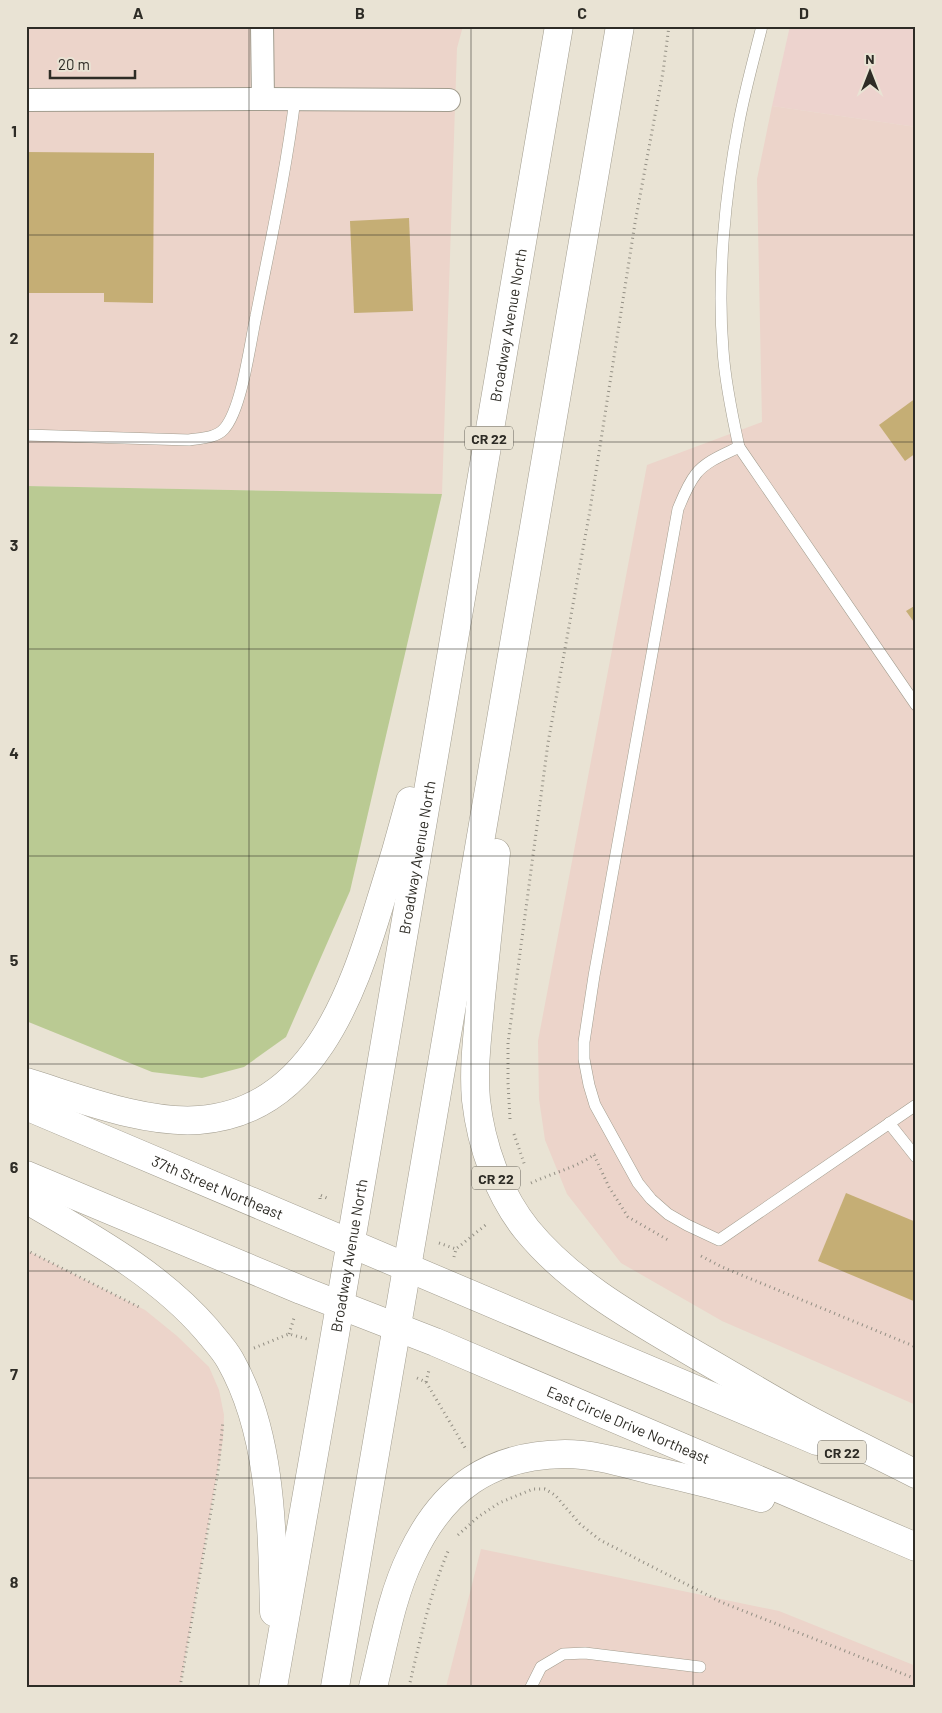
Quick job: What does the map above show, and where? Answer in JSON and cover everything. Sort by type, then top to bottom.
[{"type":"main road","name":"Broadway Avenue North","points":[[274,1680],[559,26]]},
{"type":"main road","name":"CR 22","points":[[398,1328],[620,26]]},
{"type":"main road","points":[[26,1082],[140,1115],[168,1119],[198,1120],[225,1117],[251,1108],[273,1094],[294,1077],[315,1053],[334,1025],[355,980],[400,839],[450,660]]},
{"type":"main road","name":"CR 22","points":[[512,660],[476,1070],[476,1099],[481,1128],[499,1184],[510,1205],[547,1252],[568,1271],[629,1316],[800,1415],[916,1474]]},
{"type":"main road","name":"37th Street Northeast","points":[[26,1106],[408,1268]]},
{"type":"main road","points":[[26,1175],[301,1290],[340,1304]]},
{"type":"main road","points":[[26,1199],[147,1274],[193,1315],[230,1358],[240,1380],[256,1428],[267,1486],[273,1559],[274,1680]]},
{"type":"main road","name":"CR 22","points":[[408,1268],[916,1483]]},
{"type":"main road","name":"East Circle Drive Northeast","points":[[340,1304],[916,1547]]},
{"type":"main road","points":[[335,1687],[398,1328]]},
{"type":"main road","points":[[373,1687],[396,1594],[410,1557],[425,1528],[459,1488],[480,1474],[505,1463],[533,1457],[566,1454],[602,1458],[725,1488],[876,1531]]},
{"type":"street","points":[[262,26],[262,99]]},
{"type":"street","points":[[26,100],[449,100]]},
{"type":"lane","points":[[762,26],[739,122],[728,191],[723,242],[721,319],[723,351],[732,418],[739,447],[916,705]]},
{"type":"lane","points":[[26,435],[189,440],[208,438],[224,430],[235,410],[247,360],[288,154],[294,99]]},
{"type":"lane","points":[[739,447],[711,462],[696,473],[686,489],[678,509],[594,976],[584,1042],[584,1059],[589,1085],[595,1105],[638,1183],[668,1214],[719,1240],[916,1105]]},
{"type":"lane","points":[[890,1123],[916,1157]]},
{"type":"lane","points":[[531,1687],[541,1667],[563,1654],[585,1652],[700,1667]]},
{"type":"path","points":[[510,1124],[508,1043],[548,743],[590,510],[635,223],[663,72],[669,26]]},
{"type":"path","points":[[513,1132],[531,1183],[550,1174],[577,1166],[594,1155],[609,1187],[628,1217],[672,1242]]},
{"type":"path","points":[[26,1250],[145,1310]]},
{"type":"path","points":[[697,1254],[722,1267],[916,1347]]},
{"type":"path","points":[[230,1358],[289,1334]]},
{"type":"path","points":[[426,1382],[499,1503]]},
{"type":"path","points":[[180,1687],[218,1471],[223,1439],[224,1415]]},
{"type":"path","points":[[454,1540],[478,1517],[499,1503],[533,1489],[545,1489],[555,1495],[580,1524],[600,1540],[721,1602],[916,1679]]},
{"type":"path","points":[[409,1687],[438,1574],[450,1548]]},
{"type":"shaded area","points":[[26,26],[463,26],[457,48],[442,494],[26,486]]},
{"type":"shaded area","points":[[790,26],[916,26],[916,127],[772,106]]},
{"type":"shaded area","points":[[772,106],[916,127],[916,1405],[722,1321],[621,1263],[567,1194],[545,1140],[539,1099],[538,1041],[647,465],[762,422],[757,179]]},
{"type":"shaded area","points":[[26,1250],[145,1310],[177,1336],[209,1367],[219,1390],[224,1415],[223,1439],[180,1687],[26,1687]]},
{"type":"shaded area","points":[[481,1549],[779,1611],[916,1666],[916,1687],[446,1687]]},
{"type":"green space","points":[[26,486],[442,494],[350,891],[286,1037],[244,1067],[202,1078],[152,1072],[26,1021]]},
{"type":"building","points":[[26,152],[154,153],[153,303],[104,302],[104,293],[26,293]]},
{"type":"building","points":[[409,218],[413,311],[354,313],[350,221]]},
{"type":"building","points":[[916,398],[916,453],[905,461],[879,425]]},
{"type":"building","points":[[916,605],[916,625],[906,611]]},
{"type":"building","points":[[846,1193],[916,1222],[916,1302],[818,1261]]}]
